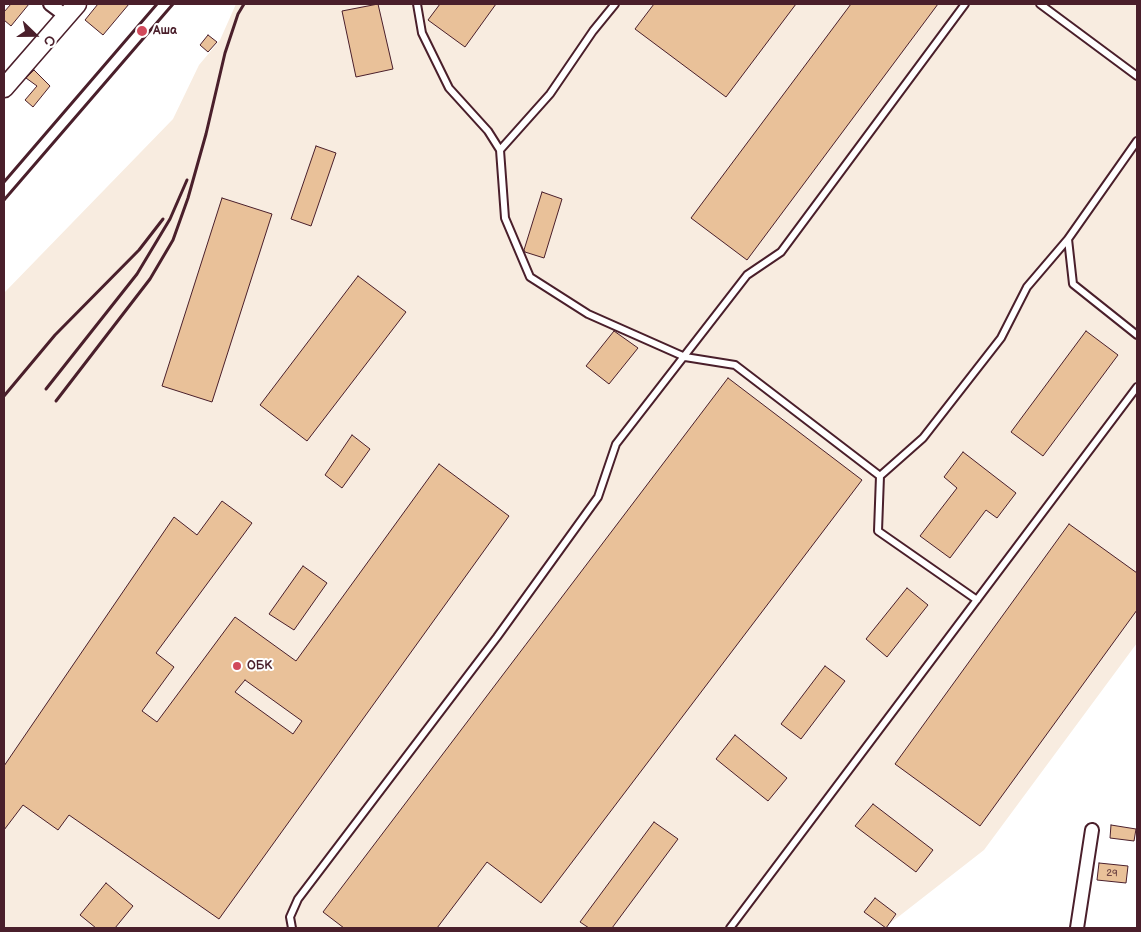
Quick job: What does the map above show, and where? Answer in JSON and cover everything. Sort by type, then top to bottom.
[{"type":"street","points":[[4,88],[71,10],[50,4]]},
{"type":"street","points":[[1077,928],[1092,830]]},
{"type":"lane","points":[[417,4],[422,34],[450,88],[488,131],[500,150],[505,218],[530,277],[588,314],[684,357],[735,364],[880,476]]},
{"type":"lane","points":[[500,150],[550,94],[593,31],[615,4]]},
{"type":"lane","points":[[292,928],[290,917],[298,899],[497,637],[598,497],[616,444],[747,276],[781,252],[965,4]]},
{"type":"lane","points":[[1040,4],[1137,76]]},
{"type":"lane","points":[[977,600],[878,531],[880,476],[923,438],[1001,338],[1027,287],[1068,239],[1137,141]]},
{"type":"lane","points":[[1068,239],[1073,284],[1137,335]]},
{"type":"lane","points":[[730,928],[1137,387]]},
{"type":"shaded area","points":[[236,4],[1137,4],[1137,643],[984,850],[884,928],[4,928],[4,293],[173,119],[199,65],[220,40]]},
{"type":"building","points":[[11,4],[29,4],[11,26],[4,20],[4,12]]},
{"type":"building","name":"Аша","points":[[98,4],[129,4],[103,35],[85,20]]},
{"type":"building","points":[[378,4],[393,69],[356,77],[342,11]]},
{"type":"building","points":[[440,4],[496,4],[465,47],[428,20]]},
{"type":"building","points":[[654,4],[796,4],[726,97],[635,29]]},
{"type":"building","points":[[851,4],[938,4],[747,260],[691,218]]},
{"type":"building","points":[[208,35],[217,42],[208,52],[200,45]]},
{"type":"building","points":[[34,70],[50,86],[33,107],[25,100],[37,86],[26,78]]},
{"type":"building","points":[[316,146],[336,153],[311,226],[291,219]]},
{"type":"building","points":[[542,192],[562,199],[544,258],[524,250]]},
{"type":"building","points":[[222,198],[272,214],[212,402],[162,386]]},
{"type":"building","points":[[358,276],[406,312],[307,441],[260,405]]},
{"type":"building","points":[[614,331],[638,348],[609,384],[586,366]]},
{"type":"building","points":[[1086,331],[1118,355],[1043,456],[1011,432]]},
{"type":"building","points":[[728,378],[862,480],[541,903],[487,862],[437,928],[344,928],[323,912]]},
{"type":"building","points":[[352,435],[370,449],[342,488],[325,475]]},
{"type":"building","points":[[963,452],[1016,493],[997,518],[986,510],[950,558],[920,536],[957,488],[944,477]]},
{"type":"building","points":[[439,464],[509,516],[219,919],[69,815],[58,830],[23,805],[4,830],[4,766],[174,517],[197,535],[222,501],[252,523],[156,653],[174,667],[142,711],[157,722],[235,617],[296,661]],"holes":[[[245,680],[302,721],[293,734],[235,692]]]},
{"type":"building","points":[[1069,524],[1137,573],[1137,610],[980,826],[895,764]]},
{"type":"building","points":[[303,566],[327,583],[294,630],[269,614]]},
{"type":"building","points":[[907,588],[928,605],[887,657],[866,639]]},
{"type":"building","points":[[825,666],[845,681],[801,739],[781,724]]},
{"type":"building","points":[[735,735],[787,778],[768,801],[716,759]]},
{"type":"building","points":[[873,804],[933,850],[916,872],[855,826]]},
{"type":"building","points":[[654,822],[678,839],[612,928],[589,928],[580,922]]},
{"type":"building","points":[[1111,825],[1136,829],[1134,841],[1110,838]]},
{"type":"building","points":[[1099,863],[1128,866],[1126,883],[1097,880]]},
{"type":"building","points":[[106,883],[133,906],[115,928],[96,928],[80,915]]},
{"type":"building","points":[[875,898],[896,914],[886,928],[864,912]]},
{"type":"railway","points":[[4,182],[157,4]]},
{"type":"railway","points":[[4,200],[173,4]]},
{"type":"railway","points":[[56,401],[150,279],[173,240],[188,198],[206,134],[225,53],[238,14],[244,4]]},
{"type":"railway","points":[[46,389],[137,274],[170,219],[187,180]]},
{"type":"railway","points":[[4,396],[55,335],[139,250],[163,219]]},
{"type":"place","name":"Аша","points":[[142,31]]},
{"type":"place","name":"ОБК","points":[[237,666]]}]
